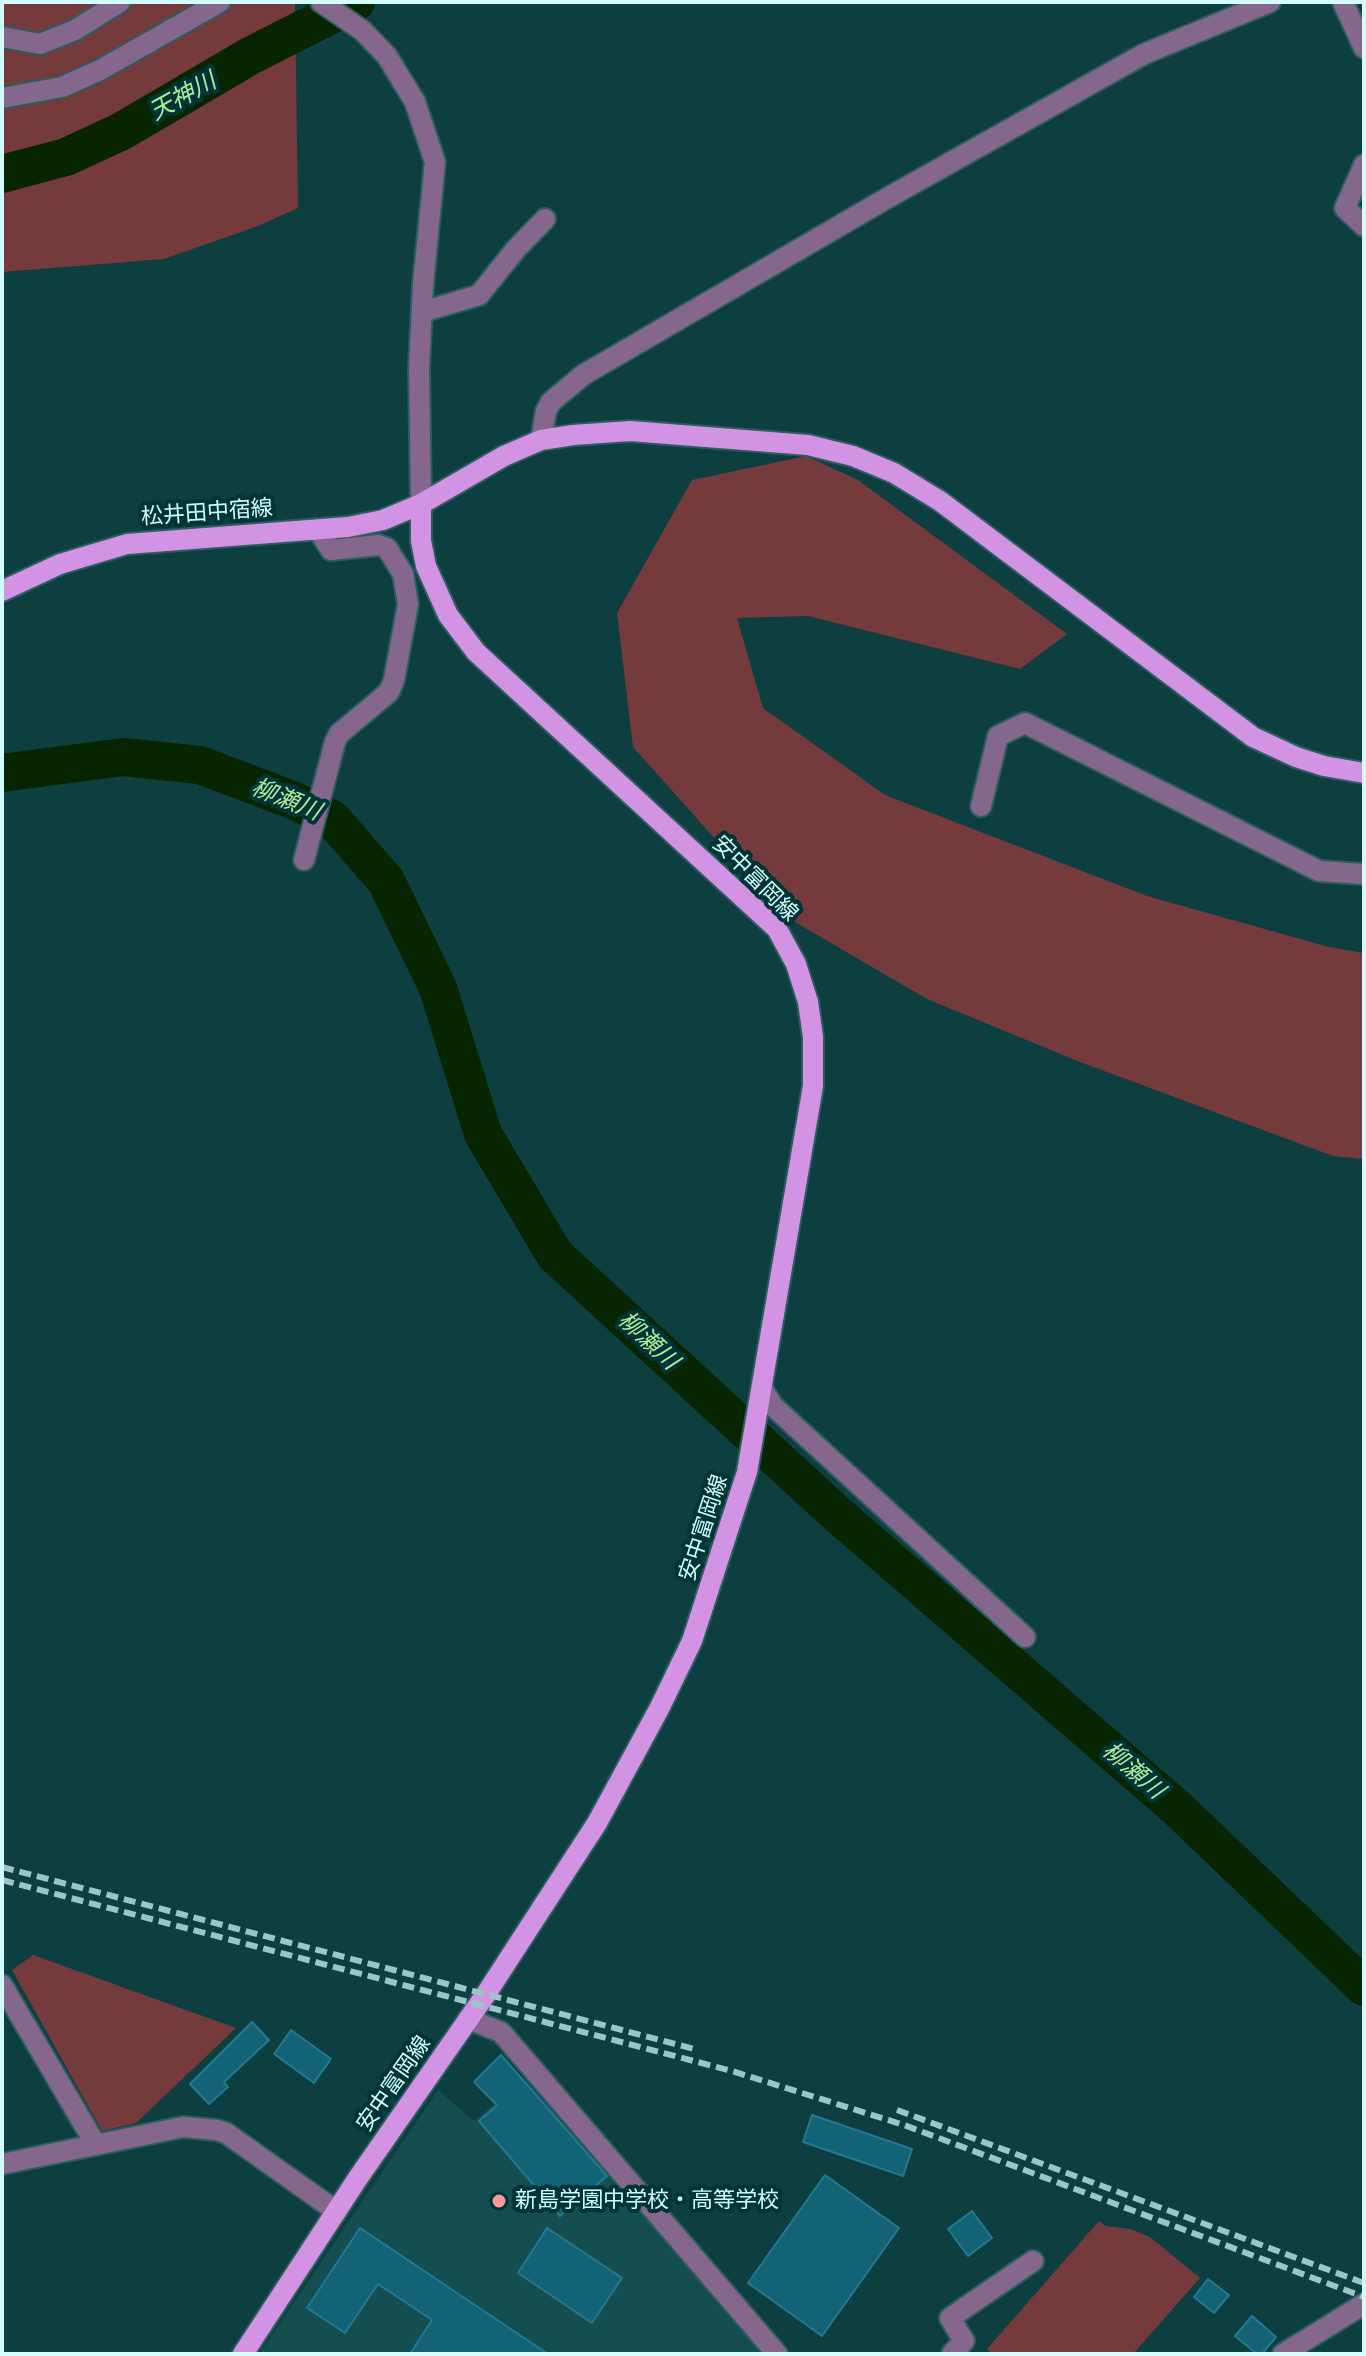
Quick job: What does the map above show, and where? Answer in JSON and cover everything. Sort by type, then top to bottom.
[{"type":"main road","points":[[421,504],[504,456],[541,440],[573,435],[630,431],[808,445],[853,456],[894,473],[940,501],[1253,737],[1296,757],[1364,773]]},
{"type":"main road","name":"松井田中宿線","points":[[2,591],[60,564],[127,544],[348,527],[383,520],[421,504]]},
{"type":"main road","name":"安中富岡線","points":[[243,2354],[597,1823],[692,1641],[747,1472],[813,1086],[813,1037],[808,1002],[796,964],[777,929],[476,652],[448,615],[426,566],[421,541],[421,504]]},
{"type":"street","points":[[2,37],[40,44],[75,30],[120,2]]},
{"type":"street","points":[[2,98],[62,87],[100,70],[220,2]]},
{"type":"street","points":[[321,2],[363,31],[387,56],[415,102],[435,162],[422,312],[421,504]]},
{"type":"street","points":[[541,440],[546,411],[551,402],[583,375],[889,197],[1144,54],[1270,2]]},
{"type":"street","points":[[1343,2],[1364,48]]},
{"type":"street","points":[[1364,165],[1345,208],[1364,226]]},
{"type":"street","points":[[422,312],[479,295],[545,219]]},
{"type":"street","points":[[304,860],[339,734],[389,692],[394,680],[408,604],[403,574],[387,548],[379,545],[331,550],[318,529]]},
{"type":"street","points":[[981,806],[998,736],[1025,723],[1319,871],[1364,874]]},
{"type":"street","points":[[762,1393],[1025,1637]]},
{"type":"street","points":[[2,1985],[96,2145]]},
{"type":"street","points":[[468,2019],[501,2032],[777,2354]]},
{"type":"street","points":[[2,2164],[183,2127],[217,2130],[226,2133],[336,2211]]},
{"type":"street","points":[[952,2354],[964,2341],[950,2318],[1033,2261]]},
{"type":"street","points":[[1283,2354],[1364,2304]]},
{"type":"shaded area","points":[[2,2],[295,2],[298,208],[258,226],[164,259],[2,272]]},
{"type":"shaded area","points":[[806,456],[858,480],[1067,634],[1020,669],[808,616],[737,618],[763,708],[885,795],[1147,896],[1329,947],[1364,953],[1364,1159],[1333,1156],[1080,1062],[927,999],[783,915],[633,747],[617,613],[692,480]]},
{"type":"shaded area","points":[[33,1955],[236,2028],[136,2123],[102,2131],[12,1970]]},
{"type":"shaded area","name":"新島学園中学校・高等学校","points":[[528,2075],[767,2354],[259,2354],[438,2090],[474,2121]]},
{"type":"shaded area","points":[[1099,2221],[1106,2226],[1130,2229],[1150,2237],[1200,2278],[1133,2354],[992,2354],[987,2349]]},
{"type":"building","points":[[252,2022],[269,2040],[224,2082],[228,2087],[209,2104],[190,2084]]},
{"type":"building","points":[[291,2030],[331,2059],[314,2083],[274,2054]]},
{"type":"building","points":[[501,2055],[607,2176],[560,2216],[479,2121],[497,2105],[474,2082]]},
{"type":"building","points":[[812,2115],[912,2149],[903,2176],[803,2142]]},
{"type":"building","points":[[825,2175],[899,2228],[822,2336],[748,2283]]},
{"type":"building","points":[[972,2211],[992,2238],[968,2256],[948,2229]]},
{"type":"building","points":[[360,2228],[548,2354],[410,2354],[432,2320],[378,2284],[345,2333],[307,2308]]},
{"type":"building","points":[[547,2228],[622,2278],[592,2323],[518,2273]]},
{"type":"building","points":[[1208,2279],[1229,2295],[1214,2313],[1194,2297]]},
{"type":"building","points":[[1252,2316],[1276,2337],[1262,2354],[1257,2354],[1235,2336]]},
{"type":"waterway","name":"天神川","points":[[2,174],[66,157],[122,131],[250,56],[356,2]]},
{"type":"waterway","name":"柳瀬川","points":[[2,773],[123,757],[200,765],[295,801],[332,819],[386,881],[438,988],[483,1134],[555,1255],[837,1514],[1178,1809],[1364,1987]]},
{"type":"railway","points":[[2,1867],[698,2050]]},
{"type":"railway","points":[[2,1880],[732,2071],[904,2125],[1364,2297]]},
{"type":"railway","points":[[897,2110],[1364,2283]]},
{"type":"place","name":"新島学園中学校・高等学校","points":[[499,2201]]}]
